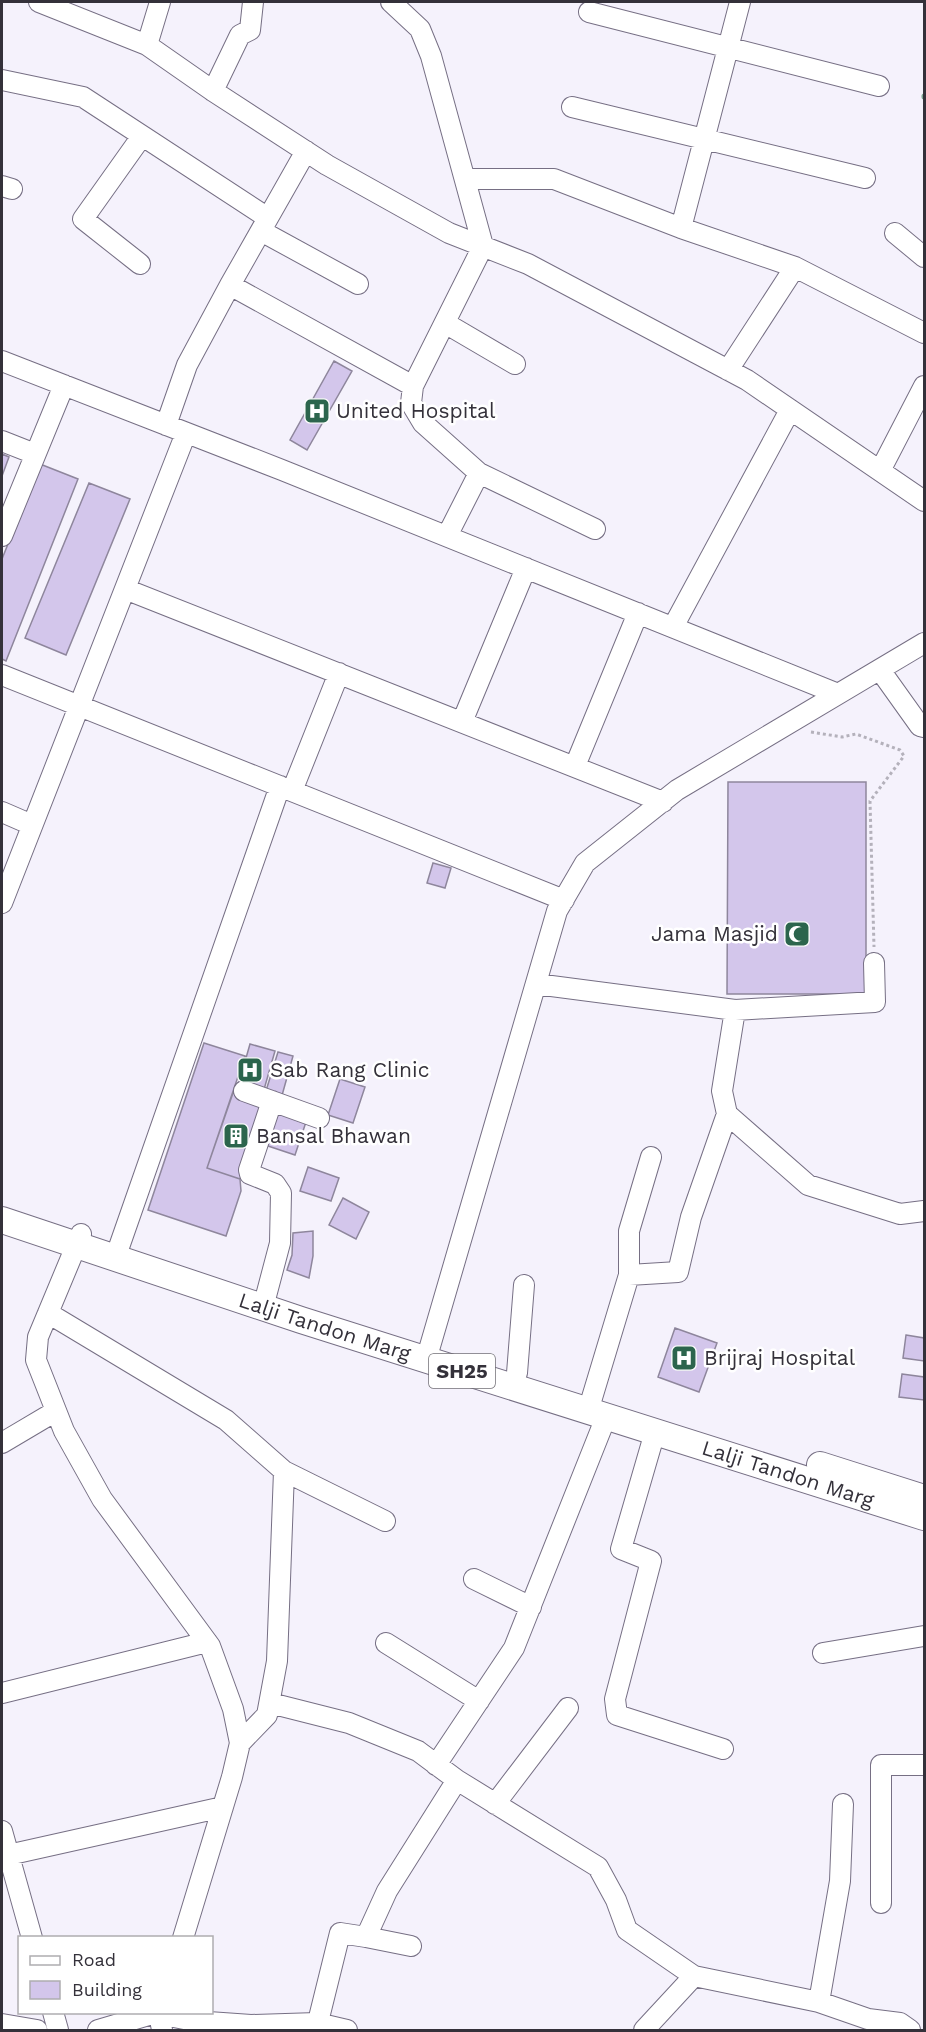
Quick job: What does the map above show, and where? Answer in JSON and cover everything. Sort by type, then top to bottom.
[{"type":"main road","name":"Lalji Tandon Marg","points":[[2,1208],[78,1239],[301,1320],[428,1354],[518,1373],[655,1432],[837,1480],[924,1498]]},
{"type":"main road","name":"Lalji Tandon Marg","points":[[2,1220],[119,1247],[428,1354],[837,1480],[924,1517]]},
{"type":"street","points":[[39,2],[147,45],[306,151],[449,233],[528,264],[728,370],[924,501]]},
{"type":"street","points":[[147,45],[159,2]]},
{"type":"street","points":[[213,91],[240,35],[249,30],[253,2]]},
{"type":"street","points":[[391,2],[420,29],[431,56],[483,246],[413,386],[411,403],[423,423],[479,473],[595,529]]},
{"type":"street","points":[[681,228],[740,2]]},
{"type":"street","points":[[589,12],[879,86]]},
{"type":"street","points":[[2,80],[82,97],[142,136],[264,224],[358,284]]},
{"type":"street","points":[[572,107],[865,178]]},
{"type":"street","points":[[140,264],[83,219],[142,136]]},
{"type":"street","points":[[166,425],[187,365],[306,151]]},
{"type":"street","points":[[465,179],[554,179],[681,228],[795,267],[924,333]]},
{"type":"street","points":[[895,233],[924,257]]},
{"type":"street","points":[[728,370],[795,267]]},
{"type":"street","points":[[230,285],[413,386]]},
{"type":"street","points":[[445,323],[515,364]]},
{"type":"street","points":[[2,361],[447,536],[838,694]]},
{"type":"street","points":[[4,523],[64,385]]},
{"type":"street","points":[[880,471],[924,386]]},
{"type":"street","points":[[673,627],[790,410]]},
{"type":"street","points":[[2,903],[186,433]]},
{"type":"street","points":[[2,441],[35,454]]},
{"type":"street","points":[[447,536],[479,473]]},
{"type":"street","points":[[462,722],[526,568]]},
{"type":"street","points":[[125,589],[663,802]]},
{"type":"street","points":[[575,766],[638,613]]},
{"type":"street","points":[[428,1354],[557,911],[585,863],[677,790],[924,643]]},
{"type":"street","points":[[880,670],[920,726],[924,727]]},
{"type":"street","points":[[119,1247],[286,789],[339,673]]},
{"type":"street","points":[[2,675],[564,900]]},
{"type":"street","points":[[2,812],[32,825]]},
{"type":"street","points":[[536,984],[735,1010],[875,1002],[874,963]]},
{"type":"street","points":[[629,1275],[678,1272],[691,1217],[727,1113],[722,1091],[735,1010]]},
{"type":"street","points":[[244,1091],[319,1118]]},
{"type":"street","points":[[266,1296],[280,1243],[281,1193],[275,1184],[250,1174],[249,1170],[272,1101]]},
{"type":"street","points":[[727,1113],[808,1185],[900,1214],[924,1211]]},
{"type":"street","points":[[436,1765],[514,1648],[531,1607],[596,1407],[629,1275],[629,1231],[651,1157]]},
{"type":"street","points":[[78,1239],[38,1337],[36,1360],[64,1431],[102,1499],[207,1642],[233,1709],[240,1743],[184,1936]]},
{"type":"street","points":[[518,1373],[524,1285]]},
{"type":"street","points":[[48,1313],[226,1420],[284,1471],[385,1521]]},
{"type":"street","points":[[2,1443],[56,1411]]},
{"type":"street","points":[[655,1432],[621,1549],[651,1561],[615,1699],[617,1715],[723,1749]]},
{"type":"street","points":[[240,1743],[267,1715],[277,1660],[284,1471]]},
{"type":"street","points":[[474,1579],[531,1607]]},
{"type":"street","points":[[823,1653],[924,1636]]},
{"type":"street","points":[[2,1694],[207,1642]]},
{"type":"street","points":[[386,1643],[479,1701]]},
{"type":"street","points":[[270,1703],[350,1723],[418,1751],[457,1780],[598,1867],[616,1900],[627,1930],[694,1976],[819,2002],[868,2019],[900,2023],[910,2031]]},
{"type":"street","points":[[495,1804],[568,1708]]},
{"type":"street","points":[[881,1903],[881,1765],[924,1765]]},
{"type":"street","points":[[366,1937],[387,1891],[457,1780]]},
{"type":"street","points":[[819,2002],[840,1881],[843,1804]]},
{"type":"street","points":[[5,1855],[223,1807]]},
{"type":"street","points":[[2,1831],[5,1855],[31,1936]]},
{"type":"street","points":[[316,2027],[340,1933],[411,1946]]},
{"type":"street","points":[[644,2031],[694,1976]]},
{"type":"street","points":[[53,2014],[58,2031]]},
{"type":"street","points":[[99,2031],[160,2019],[316,2027],[347,2031]]},
{"type":"street","points":[[2,2024],[37,2031]]},
{"type":"path","points":[[786,725],[842,737],[856,734],[900,750],[904,756],[870,801],[870,874],[874,963]]},
{"type":"building","points":[[334,361],[352,371],[307,450],[290,440]]},
{"type":"building","points":[[2,454],[9,457],[2,476]]},
{"type":"building","points":[[40,464],[78,479],[6,661],[2,659],[2,559]]},
{"type":"building","points":[[89,483],[130,499],[66,655],[25,638]]},
{"type":"building","name":"Jama Masjid","points":[[728,782],[866,782],[866,994],[727,994]]},
{"type":"building","points":[[433,863],[451,868],[445,888],[427,883]]},
{"type":"building","points":[[204,1043],[245,1056],[207,1168],[240,1179],[241,1191],[226,1236],[148,1210]]},
{"type":"building","points":[[250,1044],[275,1051],[263,1093],[238,1086]]},
{"type":"building","points":[[278,1052],[293,1056],[281,1099],[265,1094]]},
{"type":"building","points":[[340,1079],[365,1087],[353,1123],[328,1115]]},
{"type":"building","name":"Bansal Bhawan","points":[[233,1093],[266,1104],[240,1179],[207,1168]]},
{"type":"building","points":[[275,1108],[307,1119],[295,1155],[262,1144]]},
{"type":"building","points":[[308,1167],[339,1178],[331,1201],[300,1191]]},
{"type":"building","points":[[343,1198],[369,1212],[356,1239],[329,1225]]},
{"type":"building","points":[[313,1231],[313,1256],[309,1278],[287,1270],[292,1255],[293,1233]]},
{"type":"building","points":[[675,1328],[717,1343],[699,1392],[658,1377]]},
{"type":"building","points":[[906,1335],[924,1338],[924,1361],[903,1358]]},
{"type":"building","points":[[902,1374],[924,1377],[924,1400],[899,1397]]},
{"type":"place","name":"United Hospital","points":[[317,411]]},
{"type":"place","name":"Jama Masjid","points":[[797,934]]},
{"type":"place","name":"Sab Rang Clinic","points":[[250,1070]]},
{"type":"place","name":"Bansal Bhawan","points":[[236,1136]]},
{"type":"place","name":"Brijraj Hospital","points":[[684,1358]]}]
